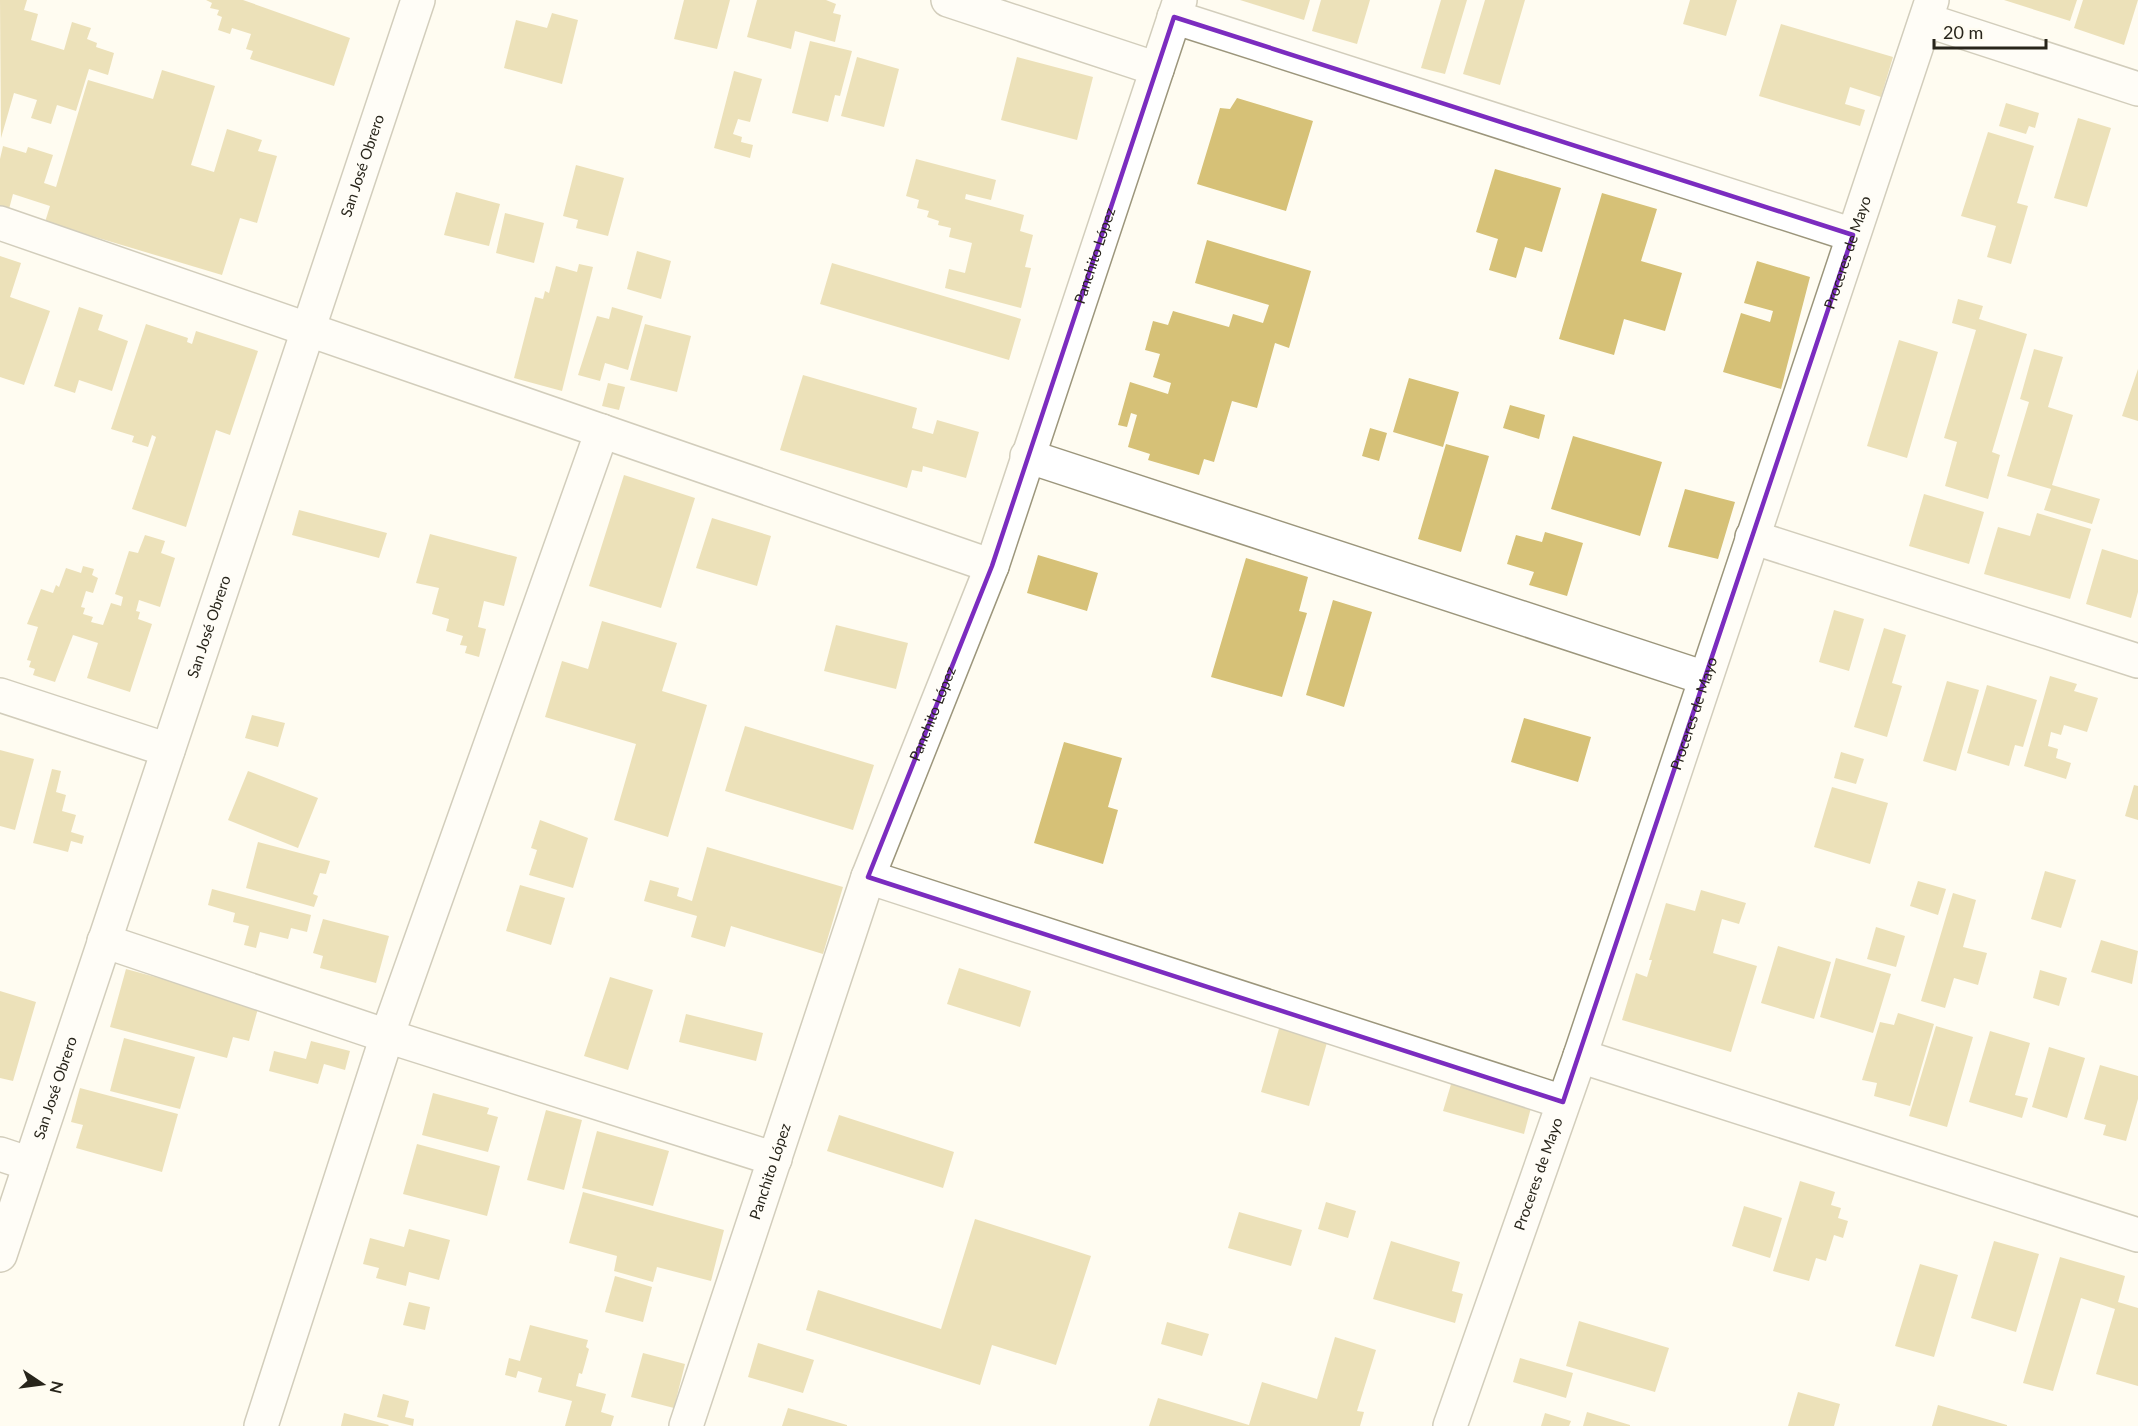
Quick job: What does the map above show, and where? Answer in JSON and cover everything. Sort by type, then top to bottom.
[{"type":"street","name":"San José Obrero","points":[[0,1255],[15,1159],[104,941],[418,0]]},
{"type":"street","points":[[948,0],[1157,69]]},
{"type":"street","points":[[1177,9],[1853,235]]},
{"type":"street","name":"Panchito López","points":[[686,1426],[868,877],[992,566],[1177,9]]},
{"type":"street","points":[[1929,10],[2138,90]]},
{"type":"street","name":"Proceres de Mayo","points":[[1450,1426],[1580,1056],[1929,10]]},
{"type":"street","points":[[0,223],[992,566]]},
{"type":"street","points":[[261,1426],[387,1036],[602,431]]},
{"type":"street","points":[[1027,456],[1705,678]]},
{"type":"street","points":[[1752,537],[2138,661]]},
{"type":"street","points":[[0,695],[168,750]]},
{"type":"street","points":[[868,877],[1563,1102]]},
{"type":"street","points":[[104,941],[387,1036],[775,1160]]},
{"type":"street","points":[[1580,1056],[2138,1235]]},
{"type":"highlighted area","points":[[1174,17],[1853,235],[1563,1102],[868,877],[992,566]]},
{"type":"building","points":[[0,0],[27,0],[24,10],[38,14],[31,40],[64,50],[72,22],[91,28],[87,39],[97,43],[96,47],[114,53],[108,75],[89,69],[76,111],[57,105],[51,124],[31,118],[37,100],[14,93],[1,138]]},
{"type":"building","points":[[206,0],[243,0],[350,38],[334,86],[250,59],[253,51],[246,49],[251,34],[232,28],[230,34],[218,30],[222,17],[217,15],[219,10],[210,8],[212,3]]},
{"type":"building","points":[[684,0],[730,0],[717,49],[674,39]]},
{"type":"building","points":[[757,0],[826,0],[836,4],[833,13],[841,15],[835,42],[795,31],[791,49],[747,37]]},
{"type":"building","points":[[1240,0],[1310,0],[1304,20]]},
{"type":"building","points":[[1321,0],[1370,0],[1357,44],[1312,31]]},
{"type":"building","points":[[1441,0],[1467,0],[1445,74],[1421,68]]},
{"type":"building","points":[[1485,0],[1525,0],[1500,85],[1463,74]]},
{"type":"building","points":[[1690,0],[1737,0],[1726,36],[1683,24]]},
{"type":"building","points":[[2004,0],[2077,0],[2070,21]]},
{"type":"building","points":[[2083,0],[2138,0],[2124,45],[2074,28]]},
{"type":"building","points":[[552,13],[578,20],[562,84],[504,68],[516,20],[547,28]]},
{"type":"building","points":[[1781,24],[1893,57],[1881,97],[1850,87],[1845,104],[1865,110],[1860,126],[1759,96]]},
{"type":"building","points":[[810,41],[852,51],[840,96],[835,95],[828,122],[792,113]]},
{"type":"building","points":[[857,57],[899,69],[884,127],[841,116]]},
{"type":"building","points":[[1017,57],[1093,77],[1077,140],[1001,120]]},
{"type":"building","points":[[162,70],[215,86],[191,165],[214,172],[227,129],[262,140],[258,151],[277,156],[257,223],[240,218],[222,275],[45,222],[50,206],[13,194],[9,209],[0,206],[0,159],[3,146],[26,153],[28,147],[53,155],[44,183],[56,187],[88,80],[153,99]]},
{"type":"building","points":[[734,71],[762,79],[750,122],[738,119],[733,134],[742,137],[741,142],[753,145],[750,158],[714,148]]},
{"type":"building","points":[[1237,98],[1313,121],[1286,211],[1197,184],[1220,108],[1230,109]]},
{"type":"building","points":[[2006,103],[2039,113],[2035,128],[2029,126],[2026,134],[1999,126]]},
{"type":"building","points":[[2078,118],[2111,128],[2087,207],[2054,198]]},
{"type":"building","points":[[1988,132],[2034,146],[2017,203],[2028,206],[2011,264],[1987,257],[1996,226],[1961,216]]},
{"type":"building","points":[[916,159],[996,180],[991,200],[966,194],[965,199],[1024,215],[1020,231],[1033,235],[1025,267],[1031,268],[1021,308],[945,288],[949,269],[965,273],[972,243],[949,237],[951,228],[938,225],[939,221],[927,217],[929,211],[917,208],[919,200],[906,196]]},
{"type":"building","points":[[576,165],[624,178],[608,236],[576,228],[578,220],[563,216]]},
{"type":"building","points":[[1495,169],[1561,188],[1542,252],[1525,247],[1516,278],[1489,270],[1498,239],[1476,232]]},
{"type":"building","points":[[456,192],[500,204],[489,246],[444,235]]},
{"type":"building","points":[[1602,193],[1657,209],[1641,261],[1682,273],[1665,331],[1624,319],[1614,355],[1559,339]]},
{"type":"building","points":[[505,213],[544,223],[534,263],[496,253]]},
{"type":"building","points":[[1207,240],[1311,271],[1289,348],[1275,343],[1257,408],[1232,401],[1214,462],[1204,459],[1199,475],[1148,460],[1150,454],[1128,447],[1137,415],[1131,413],[1127,427],[1118,425],[1130,382],[1168,394],[1171,383],[1153,377],[1160,354],[1145,350],[1153,321],[1168,325],[1173,311],[1229,327],[1233,314],[1263,323],[1269,305],[1195,283]]},
{"type":"building","points":[[637,251],[671,261],[661,299],[627,289]]},
{"type":"building","points":[[0,256],[21,263],[10,297],[50,311],[24,385],[0,377]]},
{"type":"building","points":[[1757,261],[1810,277],[1781,389],[1723,372],[1741,313],[1770,322],[1773,311],[1744,303]]},
{"type":"building","points":[[832,263],[1021,319],[1009,360],[820,304]]},
{"type":"building","points":[[579,264],[593,267],[562,391],[514,378],[535,297],[543,299],[545,291],[549,293],[556,266],[577,272]]},
{"type":"building","points":[[1958,299],[1983,306],[1979,319],[2027,334],[1992,452],[2000,455],[1988,499],[1945,486],[1957,442],[1944,438],[1976,330],[1952,323]]},
{"type":"building","points":[[79,307],[103,315],[98,330],[128,341],[112,391],[79,380],[75,393],[54,386]]},
{"type":"building","points":[[612,307],[643,316],[628,370],[605,363],[600,381],[578,375],[597,316],[609,319]]},
{"type":"building","points":[[146,324],[188,338],[187,342],[192,344],[196,331],[258,351],[230,435],[216,430],[186,527],[132,509],[156,437],[152,435],[148,447],[132,442],[134,436],[111,429]]},
{"type":"building","points":[[645,324],[691,336],[677,392],[630,380]]},
{"type":"building","points":[[1899,340],[1938,352],[1907,458],[1867,446]]},
{"type":"building","points":[[2034,349],[2063,357],[2048,407],[2073,415],[2052,485],[2100,499],[2092,524],[2044,510],[2051,489],[2007,476],[2029,402],[2020,399]]},
{"type":"building","points":[[2138,369],[2138,421],[2122,416]]},
{"type":"building","points":[[803,375],[917,408],[912,428],[933,434],[937,420],[979,432],[966,478],[923,466],[922,472],[912,470],[907,488],[780,450]]},
{"type":"building","points":[[1409,378],[1459,392],[1443,447],[1393,432]]},
{"type":"building","points":[[608,383],[625,387],[619,410],[602,406]]},
{"type":"building","points":[[1510,405],[1545,415],[1539,439],[1503,428]]},
{"type":"building","points":[[1370,428],[1387,433],[1379,461],[1362,456]]},
{"type":"building","points":[[1573,436],[1662,462],[1640,536],[1551,509]]},
{"type":"building","points":[[1446,444],[1489,456],[1461,552],[1418,539]]},
{"type":"building","points":[[624,475],[695,498],[661,608],[589,586]]},
{"type":"building","points":[[1685,489],[1735,502],[1718,559],[1668,547]]},
{"type":"building","points":[[1924,494],[1984,512],[1969,564],[1909,546]]},
{"type":"building","points":[[299,510],[387,533],[379,558],[292,535]]},
{"type":"building","points":[[2037,513],[2091,529],[2070,599],[1984,574],[1998,527],[2030,536]]},
{"type":"building","points":[[712,518],[771,536],[757,586],[696,568]]},
{"type":"building","points":[[1545,532],[1583,543],[1567,596],[1529,585],[1534,572],[1507,564],[1516,535],[1542,542]]},
{"type":"building","points":[[430,534],[517,557],[504,606],[484,601],[478,627],[486,629],[479,657],[465,653],[467,646],[460,645],[463,636],[446,631],[449,619],[432,614],[439,588],[416,583]]},
{"type":"building","points":[[145,535],[165,541],[161,553],[175,558],[160,607],[139,600],[136,611],[140,612],[138,619],[152,624],[130,692],[87,678],[98,643],[73,635],[55,682],[33,675],[35,669],[29,667],[31,661],[27,660],[38,627],[27,624],[41,589],[53,593],[56,585],[59,587],[66,568],[81,573],[83,566],[94,569],[92,575],[98,578],[93,593],[86,591],[81,607],[85,608],[83,614],[93,617],[91,622],[103,625],[111,603],[121,606],[123,597],[115,594],[129,551],[138,553]]},
{"type":"building","points":[[2102,549],[2138,560],[2138,592],[2131,618],[2086,604]]},
{"type":"building","points":[[1038,555],[1098,573],[1087,611],[1027,593]]},
{"type":"building","points":[[1246,558],[1308,577],[1299,611],[1307,613],[1282,697],[1211,677]]},
{"type":"building","points":[[1333,600],[1372,612],[1344,707],[1306,695]]},
{"type":"building","points":[[1834,610],[1864,619],[1849,671],[1819,662]]},
{"type":"building","points":[[602,621],[677,643],[662,691],[707,705],[668,837],[614,820],[636,744],[545,717],[562,661],[588,669]]},
{"type":"building","points":[[836,625],[908,643],[896,689],[824,671]]},
{"type":"building","points":[[1884,628],[1906,635],[1892,683],[1902,686],[1887,737],[1854,727]]},
{"type":"building","points":[[2050,676],[2077,684],[2074,691],[2098,698],[2087,732],[2064,725],[2061,735],[2051,732],[2048,746],[2058,749],[2056,758],[2071,763],[2066,779],[2024,766]]},
{"type":"building","points":[[1947,681],[1979,690],[1956,771],[1923,761]]},
{"type":"building","points":[[1987,685],[2037,700],[2023,747],[2015,745],[2009,766],[1967,753]]},
{"type":"building","points":[[252,715],[285,723],[278,747],[245,738]]},
{"type":"building","points":[[1524,718],[1591,737],[1578,782],[1511,762]]},
{"type":"building","points":[[745,726],[874,765],[853,830],[725,791]]},
{"type":"building","points":[[1064,742],[1122,758],[1108,807],[1118,810],[1103,864],[1034,843]]},
{"type":"building","points":[[0,750],[34,759],[15,830],[0,826]]},
{"type":"building","points":[[1841,752],[1864,759],[1856,784],[1834,778]]},
{"type":"building","points":[[52,769],[61,771],[56,792],[66,795],[62,811],[76,815],[71,832],[84,836],[82,844],[71,841],[68,852],[33,843]]},
{"type":"building","points":[[248,771],[318,798],[298,848],[228,820]]},
{"type":"building","points":[[2134,785],[2138,786],[2138,820],[2125,816]]},
{"type":"building","points":[[1832,787],[1888,803],[1870,864],[1814,847]]},
{"type":"building","points":[[540,820],[588,838],[573,888],[529,875],[537,850],[531,848]]},
{"type":"building","points":[[258,842],[330,861],[326,874],[320,873],[313,894],[318,896],[314,907],[246,888]]},
{"type":"building","points":[[707,847],[843,887],[823,954],[731,926],[725,947],[691,937],[697,916],[644,901],[650,880],[679,888],[677,896],[692,901]]},
{"type":"building","points":[[2045,871],[2076,880],[2061,928],[2031,919]]},
{"type":"building","points":[[1918,881],[1946,889],[1938,915],[1910,906]]},
{"type":"building","points":[[520,885],[565,898],[551,945],[506,931]]},
{"type":"building","points":[[212,889],[311,915],[307,932],[291,928],[288,939],[260,932],[256,948],[244,945],[249,926],[233,922],[235,913],[208,905]]},
{"type":"building","points":[[1701,890],[1746,903],[1739,924],[1722,919],[1713,953],[1757,966],[1731,1052],[1622,1020],[1636,973],[1647,977],[1652,960],[1649,960],[1666,903],[1695,911]]},
{"type":"building","points":[[1953,893],[1976,900],[1963,947],[1987,953],[1978,985],[1954,978],[1945,1008],[1921,1001]]},
{"type":"building","points":[[323,919],[389,936],[376,983],[320,968],[323,956],[313,953]]},
{"type":"building","points":[[1876,927],[1905,936],[1896,967],[1867,959]]},
{"type":"building","points":[[2101,940],[2138,951],[2132,984],[2091,972]]},
{"type":"building","points":[[1778,946],[1831,962],[1814,1019],[1761,1003]]},
{"type":"building","points":[[1836,958],[1891,974],[1873,1033],[1820,1017]]},
{"type":"building","points":[[959,968],[1031,991],[1020,1027],[947,1004]]},
{"type":"building","points":[[126,969],[259,1005],[249,1041],[233,1037],[227,1058],[110,1027]]},
{"type":"building","points":[[2040,970],[2067,978],[2059,1006],[2033,998]]},
{"type":"building","points":[[610,977],[653,990],[628,1070],[584,1056]]},
{"type":"building","points":[[0,991],[36,1002],[13,1081],[0,1078]]},
{"type":"building","points":[[1898,1013],[1934,1024],[1910,1106],[1874,1096],[1877,1083],[1862,1080],[1880,1022],[1894,1025]]},
{"type":"building","points":[[686,1014],[763,1033],[756,1061],[679,1042]]},
{"type":"building","points":[[1280,1025],[1328,1039],[1309,1106],[1261,1092]]},
{"type":"building","points":[[1936,1026],[1973,1037],[1947,1127],[1909,1116]]},
{"type":"building","points":[[1990,1031],[2030,1043],[2015,1095],[2028,1098],[2022,1118],[1969,1102]]},
{"type":"building","points":[[124,1038],[195,1057],[180,1109],[110,1091]]},
{"type":"building","points":[[311,1041],[350,1051],[345,1070],[324,1064],[318,1084],[269,1071],[274,1051],[306,1059]]},
{"type":"building","points":[[2049,1047],[2085,1058],[2067,1118],[2032,1107]]},
{"type":"building","points":[[2100,1065],[2138,1076],[2138,1099],[2126,1141],[2103,1135],[2106,1125],[2084,1119]]},
{"type":"building","points":[[1452,1081],[1532,1104],[1524,1134],[1443,1111]]},
{"type":"building","points":[[80,1088],[178,1114],[162,1172],[76,1148],[83,1125],[71,1122]]},
{"type":"building","points":[[433,1093],[489,1108],[487,1114],[498,1117],[488,1152],[422,1135]]},
{"type":"building","points":[[546,1110],[582,1120],[564,1190],[527,1180]]},
{"type":"building","points":[[839,1115],[954,1152],[943,1188],[827,1151]]},
{"type":"building","points":[[597,1131],[669,1151],[653,1206],[582,1188]]},
{"type":"building","points":[[417,1144],[500,1166],[487,1216],[403,1194]]},
{"type":"building","points":[[1800,1181],[1835,1192],[1831,1205],[1841,1208],[1838,1218],[1848,1221],[1843,1238],[1834,1235],[1826,1261],[1816,1258],[1809,1281],[1773,1271]]},
{"type":"building","points":[[583,1192],[724,1230],[711,1281],[657,1267],[653,1282],[614,1271],[617,1256],[569,1243]]},
{"type":"building","points":[[1326,1202],[1356,1211],[1348,1238],[1318,1229]]},
{"type":"building","points":[[1744,1206],[1782,1218],[1770,1258],[1732,1246]]},
{"type":"building","points":[[1239,1212],[1302,1230],[1291,1266],[1228,1248]]},
{"type":"building","points":[[975,1219],[1091,1256],[1056,1365],[992,1345],[980,1385],[806,1330],[818,1290],[941,1329]]},
{"type":"building","points":[[409,1229],[450,1240],[439,1280],[409,1272],[406,1286],[376,1278],[379,1268],[363,1264],[370,1238],[404,1247]]},
{"type":"building","points":[[1391,1241],[1460,1262],[1452,1291],[1463,1294],[1455,1323],[1373,1299]]},
{"type":"building","points":[[1994,1241],[2039,1254],[2016,1332],[1971,1318]]},
{"type":"building","points":[[2060,1257],[2125,1276],[2118,1302],[2138,1308],[2138,1386],[2096,1374],[2115,1309],[2081,1298],[2053,1391],[2023,1383]]},
{"type":"building","points":[[1920,1264],[1958,1275],[1934,1357],[1895,1346]]},
{"type":"building","points":[[615,1276],[652,1287],[643,1322],[605,1312]]},
{"type":"building","points":[[409,1302],[430,1307],[425,1330],[403,1325]]},
{"type":"building","points":[[1579,1321],[1669,1348],[1655,1392],[1566,1366]]},
{"type":"building","points":[[1167,1322],[1209,1334],[1202,1356],[1161,1344]]},
{"type":"building","points":[[530,1325],[588,1340],[586,1347],[589,1349],[576,1386],[606,1394],[601,1412],[614,1416],[611,1426],[565,1426],[572,1401],[538,1392],[542,1378],[518,1371],[516,1378],[505,1375],[509,1358],[520,1361]]},
{"type":"building","points":[[1335,1337],[1376,1350],[1357,1411],[1364,1412],[1360,1426],[1149,1426],[1158,1398],[1249,1425],[1262,1382],[1317,1399]]},
{"type":"building","points":[[758,1343],[814,1360],[803,1393],[748,1377]]},
{"type":"building","points":[[643,1353],[685,1364],[674,1408],[631,1397]]},
{"type":"building","points":[[1520,1358],[1573,1373],[1566,1398],[1513,1382]]},
{"type":"building","points":[[1798,1392],[1840,1404],[1834,1426],[1788,1426]]},
{"type":"building","points":[[383,1394],[409,1401],[405,1417],[414,1419],[413,1426],[377,1417]]},
{"type":"building","points":[[1938,1405],[2007,1425],[2007,1426],[1932,1426]]},
{"type":"building","points":[[788,1408],[847,1425],[847,1426],[782,1426]]},
{"type":"building","points":[[1587,1412],[1630,1425],[1630,1426],[1583,1426]]},
{"type":"building","points":[[344,1413],[389,1425],[341,1426]]},
{"type":"building","points":[[1545,1413],[1571,1421],[1569,1426],[1541,1426]]}]
